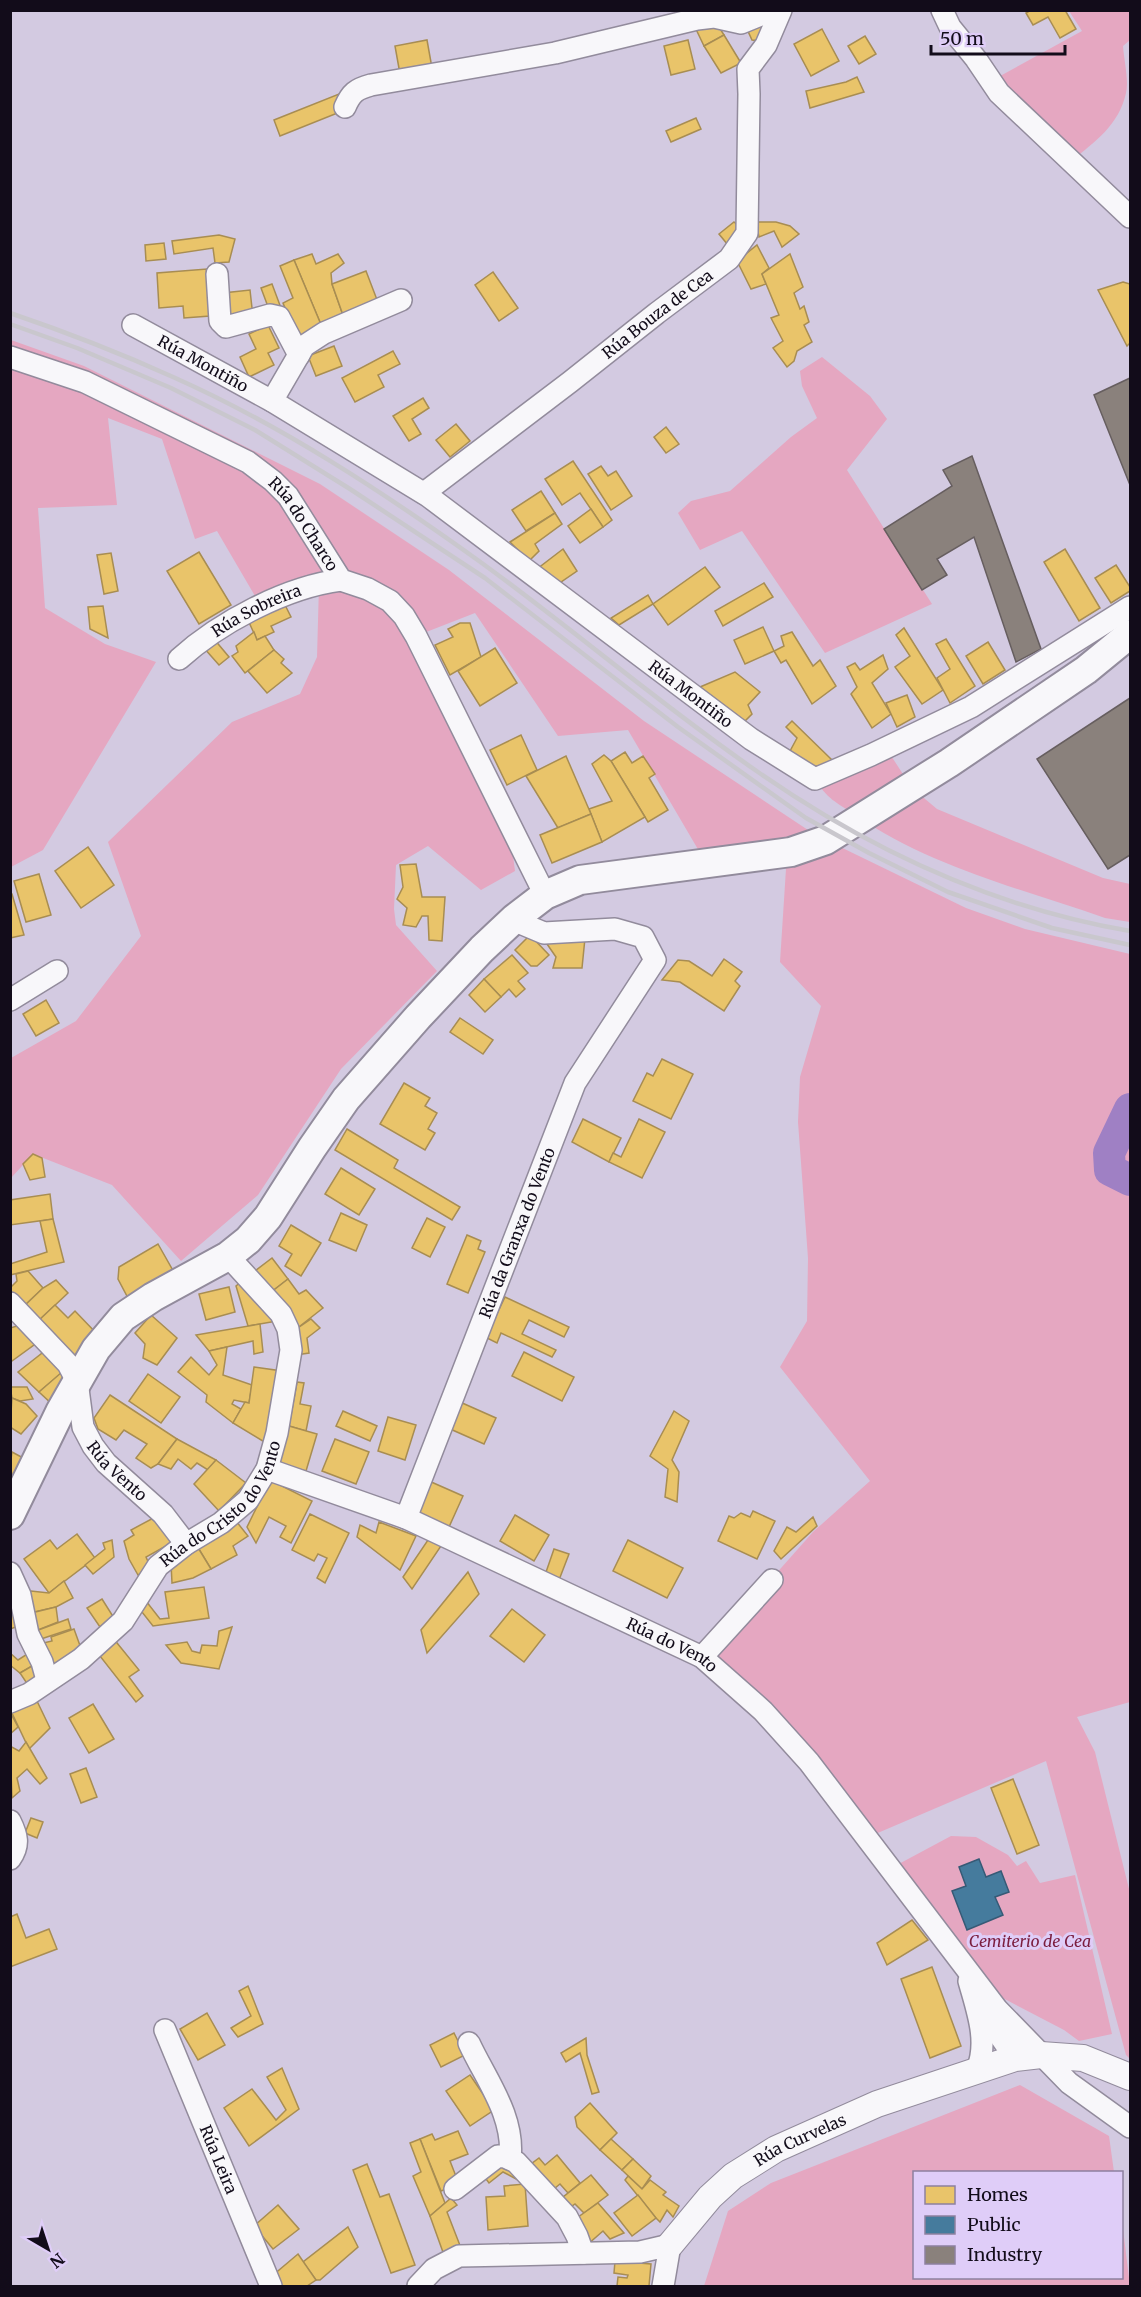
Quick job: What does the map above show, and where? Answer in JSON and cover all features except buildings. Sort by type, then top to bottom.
[{"type":"main road","points":[[10,1515],[77,1381],[96,1349],[123,1317],[153,1297],[228,1256],[248,1240],[268,1218],[332,1119],[381,1057],[482,949],[513,920],[545,895],[580,880],[791,852],[826,840],[912,788],[1086,670],[1131,634]]},
{"type":"street","points":[[345,107],[350,95],[357,88],[555,53],[697,19],[737,17],[773,10]]},
{"type":"street","name":"Rúa Bouza de Cea","points":[[424,493],[729,259],[747,233],[748,69],[766,45],[781,10]]},
{"type":"street","points":[[942,10],[950,27],[976,59],[999,93],[1131,217]]},
{"type":"street","name":"Rúa Bouza de Cea","points":[[737,17],[751,46],[754,62]]},
{"type":"street","points":[[217,274],[220,321],[226,327],[270,315],[279,317],[299,355]]},
{"type":"street","points":[[272,401],[304,346],[324,333],[400,300]]},
{"type":"street","name":"Rúa Montiño","points":[[133,325],[272,401],[424,493],[751,738],[815,779],[971,707],[1131,607]]},
{"type":"street","name":"Rúa do Charco","points":[[10,357],[85,382],[248,462],[288,496],[341,580],[368,589],[390,602],[404,616],[545,895]]},
{"type":"street","name":"Rúa Sobreira","points":[[179,659],[201,639],[275,599],[341,580]]},
{"type":"street","name":"Rúa da Granxa do Vento","points":[[406,1518],[575,1083],[655,960],[643,937],[615,929],[544,933],[513,920]]},
{"type":"street","points":[[10,1000],[57,971]]},
{"type":"street","name":"Rúa do Cristo do Vento","points":[[10,1702],[29,1694],[81,1659],[123,1621],[158,1566],[186,1544],[221,1523],[248,1500],[267,1469],[277,1433],[291,1350],[288,1329],[281,1314],[228,1256]]},
{"type":"street","points":[[10,1304],[68,1364],[77,1381]]},
{"type":"street","name":"Rúa Vento","points":[[77,1381],[83,1427],[93,1446],[113,1470],[163,1514],[186,1544]]},
{"type":"street","name":"Rúa do Vento","points":[[267,1469],[406,1518],[702,1657],[763,1711],[808,1762],[997,2009],[1070,2083],[1131,2127]]},
{"type":"street","points":[[10,1573],[20,1595],[28,1634],[42,1662],[47,1680]]},
{"type":"street","points":[[702,1657],[772,1580]]},
{"type":"street","points":[[10,1821],[17,1836],[17,1850],[10,1859]]},
{"type":"street","name":"Rúa do Vento","points":[[967,1971],[984,2045],[977,2070]]},
{"type":"street","name":"Rúa do Vento","points":[[975,2000],[1015,2058]]},
{"type":"street","name":"Rúa Leira","points":[[165,2030],[271,2286]]},
{"type":"street","points":[[469,2043],[501,2104],[511,2140],[510,2159]]},
{"type":"street","name":"Rúa Curvelas","points":[[670,2245],[710,2197],[733,2176],[776,2149],[877,2104],[1015,2058],[1041,2055],[1083,2058],[1131,2076]]},
{"type":"street","points":[[455,2189],[498,2156],[510,2159],[523,2168],[567,2217],[578,2236],[583,2253]]},
{"type":"street","points":[[418,2286],[434,2269],[459,2256],[640,2252],[670,2245],[663,2286]]},
{"type":"green space","points":[[1069,11],[1130,11],[1130,40],[1123,46],[1127,82],[1123,104],[1105,132],[1071,161],[991,81],[1082,31]]},
{"type":"green space","points":[[11,340],[84,366],[320,484],[449,570],[644,721],[814,834],[699,851],[628,730],[558,736],[475,613],[416,636],[509,825],[515,871],[481,890],[428,846],[396,865],[394,909],[396,925],[437,971],[341,1069],[258,1195],[181,1261],[112,1185],[33,1154],[11,1178],[11,1058],[76,1021],[141,936],[108,842],[232,722],[300,694],[317,657],[319,585],[289,594],[255,596],[217,531],[195,539],[162,439],[108,418],[117,505],[38,508],[45,608],[105,644],[156,662],[43,850],[11,867]]},
{"type":"green space","points":[[822,357],[870,396],[887,419],[847,470],[932,604],[825,653],[742,531],[700,550],[678,513],[691,501],[730,491],[791,437],[817,418],[802,386],[800,371]]},
{"type":"green space","points":[[886,748],[912,788],[937,809],[1103,878],[1130,884],[1130,922],[1105,918],[1008,886],[914,849],[837,803],[824,792],[815,779]]},
{"type":"green space","points":[[826,840],[966,908],[1025,929],[1130,954],[1130,1702],[1077,1717],[1095,1752],[1130,1893],[1130,2059],[1126,2055],[1046,1761],[866,1838],[702,1657],[813,1532],[870,1481],[780,1367],[807,1321],[808,1258],[798,1122],[800,1077],[821,1006],[780,962],[786,869],[772,855]]},
{"type":"green space","name":"Cemiterio de Cea","points":[[951,1836],[976,1837],[1008,1855],[1017,1866],[1026,1861],[1040,1883],[1075,1875],[1112,2034],[1079,2041],[1064,2030],[995,1994],[895,1866]]},
{"type":"green space","points":[[1020,2085],[1109,2136],[1114,2171],[913,2171],[913,2279],[1123,2279],[1123,2229],[1130,2286],[704,2286],[728,2211],[771,2183]]},
{"type":"waterway","points":[[1130,1109],[1109,1153],[1110,1170],[1130,1180]]},
{"type":"railway","points":[[10,313],[93,343],[173,377],[253,416],[330,461],[479,561],[722,747],[844,827],[889,851],[983,891],[1080,921],[1130,931]]},
{"type":"railway","points":[[10,324],[77,348],[171,388],[255,430],[485,578],[678,727],[806,818],[869,853],[948,892],[1052,928],[1130,945]]}]
